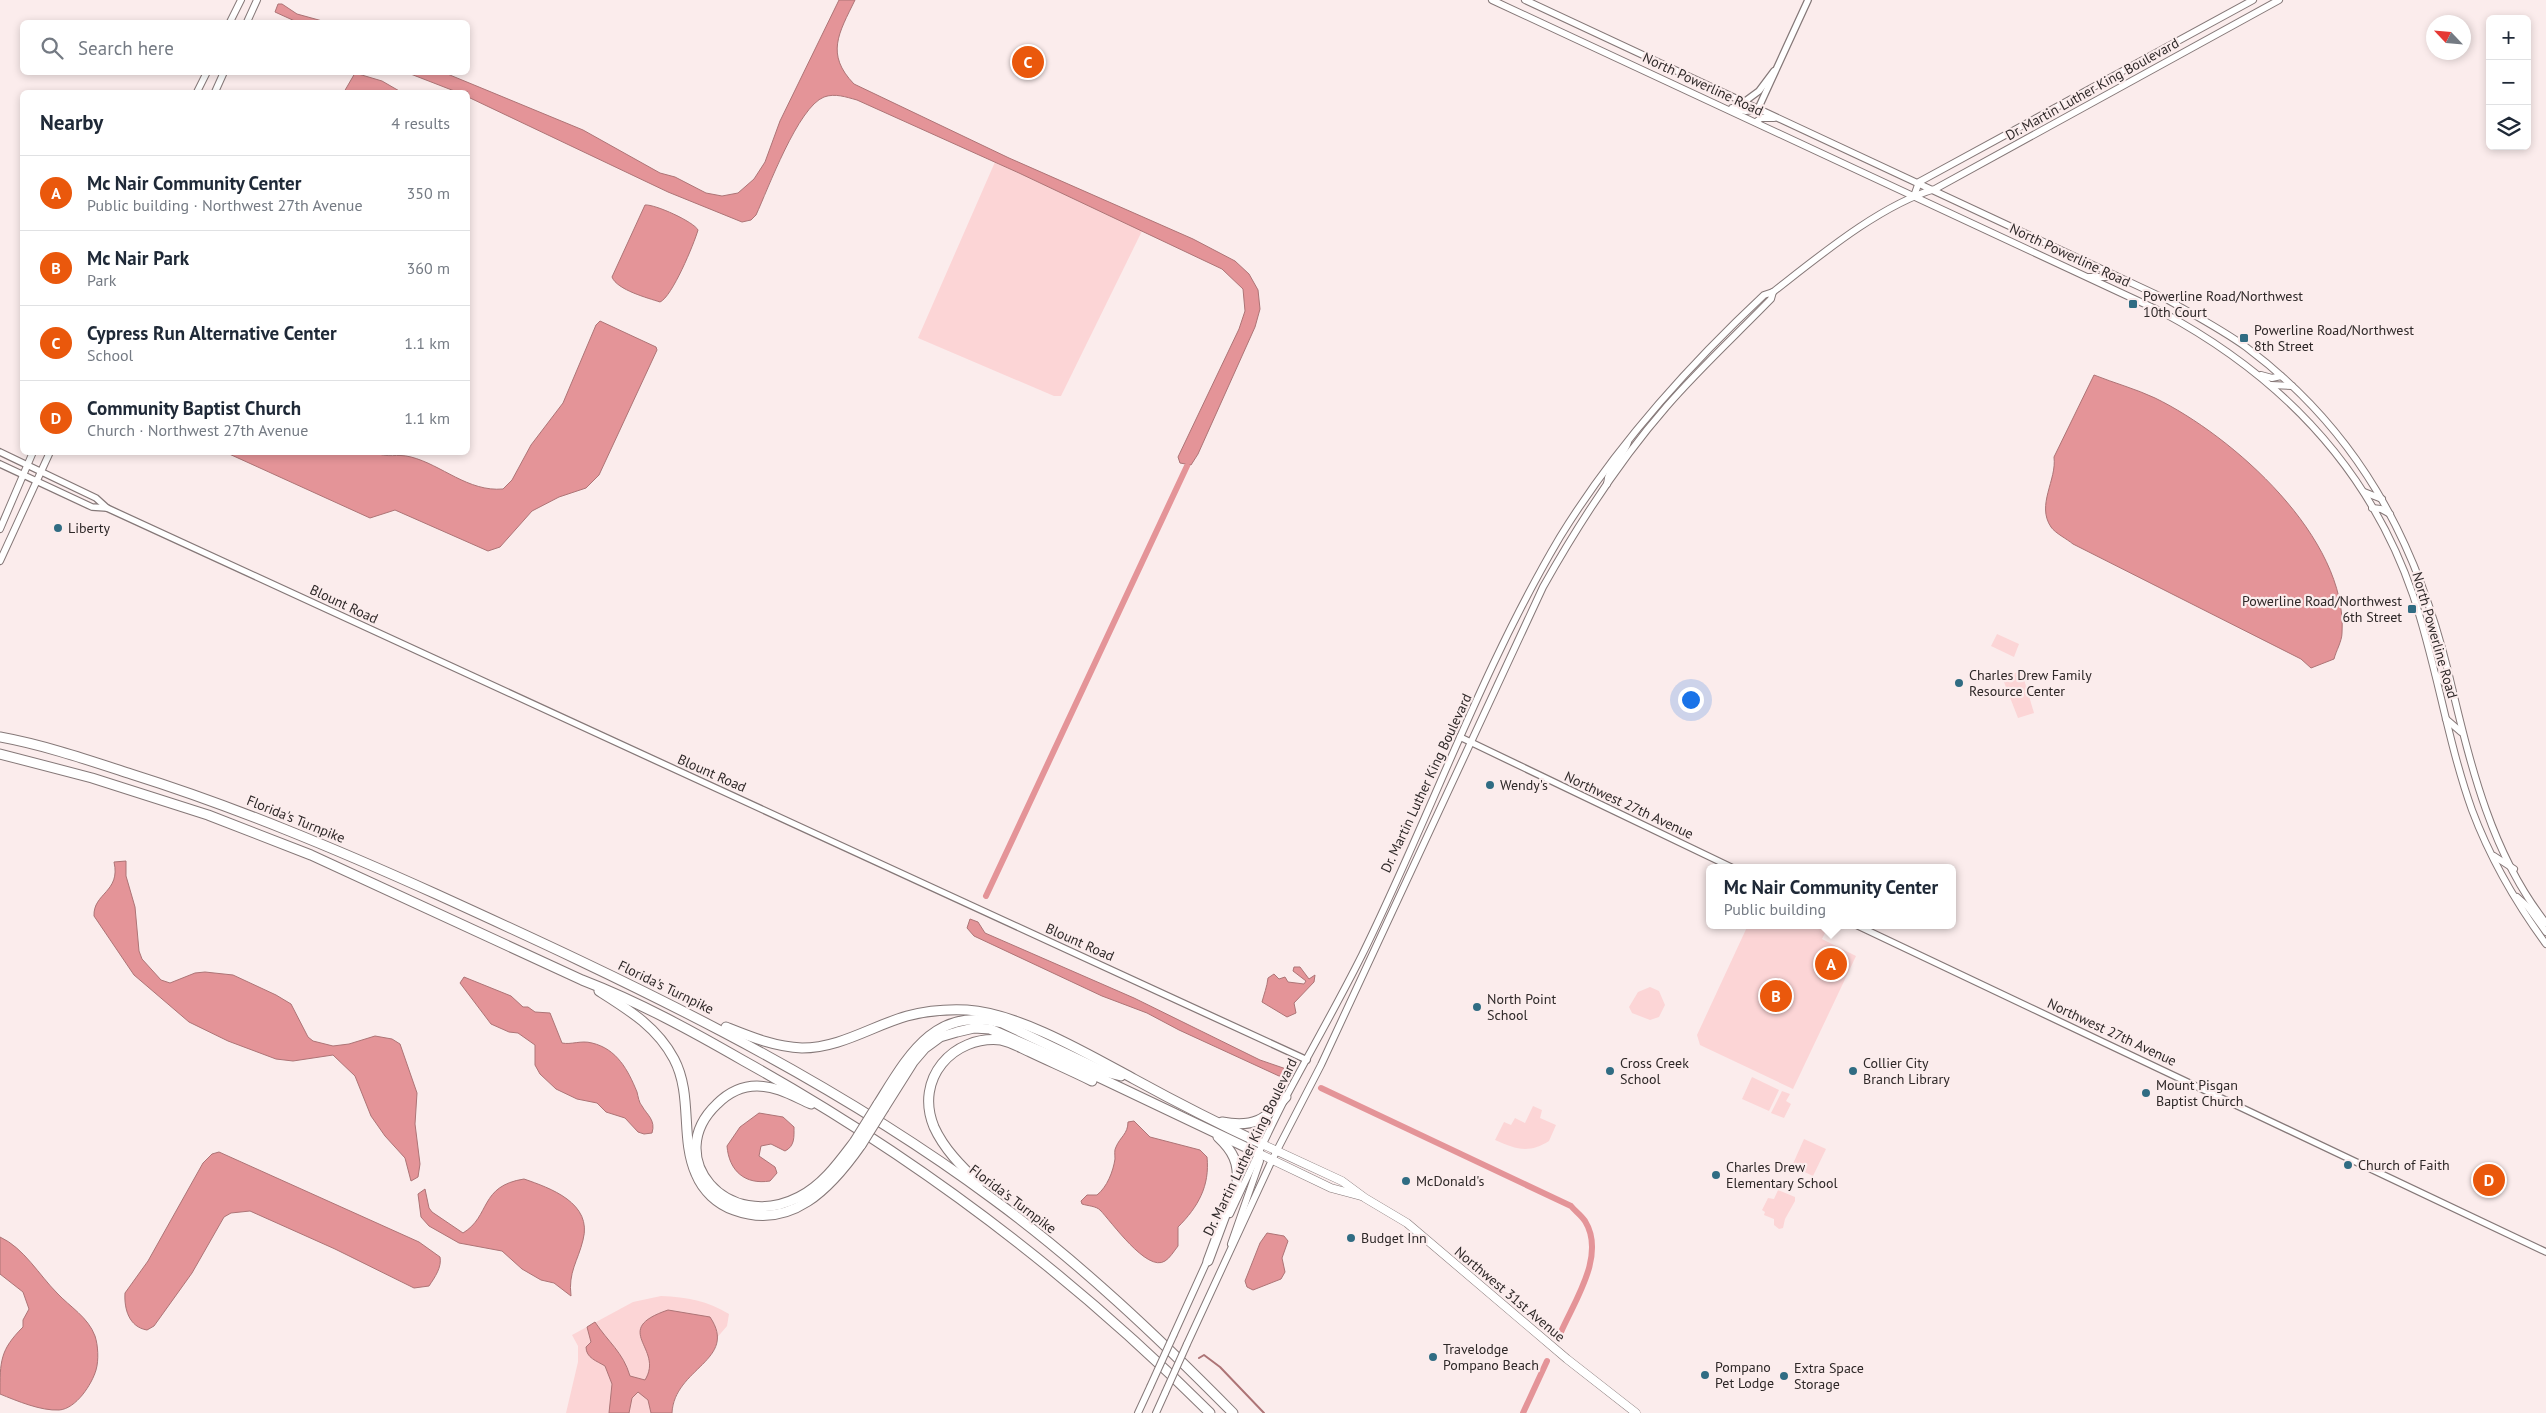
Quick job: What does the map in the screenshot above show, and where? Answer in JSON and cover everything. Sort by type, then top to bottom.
[{"type":"highway","name":"Florida's Turnpike","points":[[0,737],[97,763],[194,794],[314,839],[573,957],[695,1016],[806,1076],[892,1129],[995,1200],[1076,1265],[1233,1413]]},
{"type":"highway","name":"Florida's Turnpike","points":[[0,754],[92,778],[208,815],[311,855],[582,980],[615,993],[709,1041],[803,1093],[944,1186],[1012,1237],[1085,1298],[1210,1413]]},
{"type":"highway","points":[[582,980],[645,1022],[663,1040],[675,1061],[683,1082],[690,1155],[695,1173],[708,1194],[730,1208],[744,1213],[763,1216],[786,1211],[804,1204],[822,1192],[835,1178],[858,1143],[917,1046],[943,1026],[967,1021],[991,1020],[1002,1023],[1105,1072],[1133,1079]]},
{"type":"highway","points":[[695,1016],[766,1043],[803,1048],[840,1042],[905,1016],[924,1012],[948,1010],[984,1012],[1017,1022],[1111,1066],[1212,1120],[1260,1149]]},
{"type":"highway","points":[[881,1106],[924,1048],[940,1037],[974,1028],[990,1029],[1002,1032],[1116,1088],[1212,1132],[1260,1149]]},
{"type":"highway","points":[[995,1200],[947,1150],[934,1126],[929,1108],[929,1089],[937,1071],[949,1054],[966,1044],[984,1040],[1004,1041],[1095,1082],[1116,1088]]},
{"type":"highway","points":[[834,1114],[773,1088],[757,1086],[742,1088],[726,1095],[712,1108],[703,1122],[698,1138],[700,1164],[706,1178],[720,1196],[746,1206],[772,1206],[800,1197],[813,1188],[858,1143]]},
{"type":"highway","points":[[1212,1120],[1234,1124],[1251,1124],[1273,1112],[1286,1097]]},
{"type":"highway","points":[[1208,1261],[1237,1183],[1238,1170],[1228,1147],[1212,1132]]},
{"type":"main road","points":[[231,20],[241,0]]},
{"type":"main road","points":[[248,20],[257,0]]},
{"type":"main road","name":"North Powerline Road","points":[[1492,0],[1914,196],[2205,335],[2271,385],[2314,428],[2363,491],[2398,558],[2413,596],[2465,787],[2491,853],[2512,894],[2546,944]]},
{"type":"main road","name":"North Powerline Road","points":[[1525,0],[1935,189],[2168,300],[2213,325],[2245,347],[2281,376],[2347,447],[2382,498],[2409,551],[2426,593],[2476,780],[2491,822],[2514,869],[2546,924]]},
{"type":"main road","name":"Dr. Martin Luther King Boulevard","points":[[1919,182],[2253,0]]},
{"type":"main road","name":"Dr. Martin Luther King Boulevard","points":[[1138,1413],[1260,1149],[1362,955],[1460,737],[1517,617],[1563,534],[1630,436],[1712,344],[1764,296],[1773,292],[1820,254],[1914,196],[1935,189],[2279,0]]},
{"type":"main road","points":[[198,90],[206,75]]},
{"type":"main road","points":[[216,90],[223,75]]},
{"type":"main road","points":[[1723,107],[1746,111],[1758,109]]},
{"type":"main road","points":[[1756,122],[1761,118],[1780,119]]},
{"type":"main road","points":[[1914,196],[1919,182]]},
{"type":"main road","points":[[2088,278],[2106,276],[2122,278]]},
{"type":"main road","name":"Dr. Martin Luther King Boulevard","points":[[1156,1413],[1272,1160],[1321,1065],[1543,587],[1569,542],[1607,485],[1668,405],[1770,299],[1773,292]]},
{"type":"main road","points":[[2258,374],[2272,378],[2281,376]]},
{"type":"main road","points":[[2271,385],[2292,386]]},
{"type":"main road","points":[[1607,485],[1608,475],[1626,450],[1630,436]]},
{"type":"main road","points":[[0,529],[33,455]]},
{"type":"main road","points":[[0,561],[49,455]]},
{"type":"main road","points":[[2363,491],[2374,498],[2382,498]]},
{"type":"main road","points":[[2372,508],[2381,509],[2391,515]]},
{"type":"main road","points":[[2435,674],[2452,690]]},
{"type":"main road","points":[[2446,719],[2464,734]]},
{"type":"main road","points":[[2491,853],[2514,869]]},
{"type":"main road","points":[[1394,908],[1400,871]]},
{"type":"main road","points":[[2512,894],[2528,906],[2546,932]]},
{"type":"main road","points":[[1378,942],[1377,935],[1389,905],[1386,901]]},
{"type":"main road","points":[[1230,1252],[1231,1239],[1260,1161],[1260,1149]]},
{"type":"main road","name":"Northwest 31st Avenue","points":[[1260,1149],[1277,1150],[1342,1181],[1365,1198],[1407,1223],[1567,1359],[1636,1413]]},
{"type":"main road","name":"Northwest 31st Avenue","points":[[1260,1149],[1272,1160],[1331,1188],[1365,1198]]},
{"type":"street","points":[[1758,109],[1808,0]]},
{"type":"street","points":[[1744,102],[1759,91],[1778,66]]},
{"type":"street","name":"Blount Road","points":[[0,452],[96,498],[107,508],[1307,1060]]},
{"type":"street","name":"Blount Road","points":[[0,464],[92,507],[107,508]]},
{"type":"street","name":"Northwest 27th Avenue","points":[[1460,737],[1725,864]]},
{"type":"street","name":"Northwest 27th Avenue","points":[[1864,929],[2546,1252]]},
{"type":"shaded area","points":[[839,0],[855,0],[840,33],[837,53],[845,73],[854,84],[1009,158],[1193,239],[1235,261],[1249,274],[1258,290],[1260,309],[1255,327],[1198,454],[1191,465],[1180,463],[1178,457],[1239,329],[1245,311],[1243,289],[1222,269],[1019,173],[857,100],[845,97],[832,95],[824,97],[814,104],[804,116],[785,150],[756,215],[751,220],[742,222],[668,192],[470,98],[470,90],[452,90],[413,75],[450,75],[583,130],[660,173],[675,177],[706,193],[722,196],[738,193],[754,179],[765,162],[780,121]]},
{"type":"shaded area","points":[[278,4],[282,4],[297,14],[319,20],[293,20],[275,12]]},
{"type":"shaded area","points":[[354,75],[362,75],[382,81],[398,90],[345,90]]},
{"type":"shaded area","points":[[995,162],[1142,231],[1061,396],[1054,396],[918,338]]},
{"type":"shaded area","points":[[645,205],[657,207],[674,214],[698,230],[676,281],[665,298],[660,302],[626,290],[615,282],[612,277]]},
{"type":"shaded area","points":[[600,321],[656,347],[657,350],[599,475],[586,488],[559,497],[532,511],[500,547],[488,551],[395,510],[370,518],[231,455],[406,456],[422,461],[478,486],[490,489],[503,489],[512,480],[531,445],[563,403],[596,325]]},
{"type":"shaded area","points":[[2094,375],[2155,398],[2186,415],[2218,437],[2250,464],[2280,494],[2306,527],[2326,562],[2339,597],[2342,633],[2334,659],[2311,668],[2301,659],[2073,544],[2051,527],[2047,519],[2046,501],[2053,475],[2054,457]]},
{"type":"shaded area","points":[[1997,634],[2019,644],[2014,657],[1991,646]]},
{"type":"shaded area","points":[[2018,672],[2023,676],[2034,713],[2018,718],[2002,677]]},
{"type":"shaded area","points":[[126,861],[126,876],[135,907],[139,951],[142,959],[161,980],[170,983],[195,973],[205,972],[233,975],[291,1004],[308,1037],[313,1041],[333,1046],[349,1044],[375,1036],[392,1039],[400,1044],[417,1093],[415,1124],[420,1164],[418,1177],[411,1181],[405,1158],[385,1136],[371,1116],[355,1076],[333,1055],[293,1061],[276,1059],[228,1041],[189,1022],[134,975],[94,916],[98,902],[114,880],[114,862]]},
{"type":"shaded area","points":[[970,919],[978,922],[985,933],[1134,998],[1260,1060],[1292,1071],[1289,1076],[1279,1076],[1179,1030],[1147,1013],[1102,996],[974,936],[967,928]]},
{"type":"shaded area","points":[[1746,929],[1827,929],[1822,939],[1856,956],[1793,1089],[1700,1045],[1697,1035]]},
{"type":"shaded area","points":[[1294,967],[1300,967],[1309,979],[1315,975],[1314,982],[1294,1003],[1296,1013],[1287,1017],[1262,1002],[1268,978],[1274,974],[1279,979],[1285,977],[1288,982],[1304,984],[1306,981],[1293,971]]},
{"type":"shaded area","points":[[464,977],[511,996],[523,1007],[528,1007],[535,1012],[550,1013],[562,1043],[592,1043],[601,1046],[615,1055],[630,1076],[640,1103],[652,1121],[652,1133],[644,1134],[638,1132],[625,1118],[606,1112],[597,1103],[577,1099],[556,1089],[540,1074],[535,1065],[535,1045],[518,1033],[509,1032],[491,1024],[460,983]]},
{"type":"shaded area","points":[[1650,987],[1659,991],[1665,1005],[1659,1017],[1650,1020],[1632,1013],[1629,1007],[1638,992]]},
{"type":"shaded area","points":[[1752,1077],[1779,1090],[1769,1111],[1742,1099]]},
{"type":"shaded area","points":[[1782,1091],[1790,1094],[1786,1101],[1791,1104],[1784,1118],[1771,1113]]},
{"type":"shaded area","points":[[1533,1106],[1542,1110],[1540,1118],[1556,1125],[1549,1141],[1535,1148],[1522,1149],[1495,1140],[1504,1122],[1511,1125],[1515,1118],[1525,1123]]},
{"type":"shaded area","points":[[759,1113],[783,1117],[794,1127],[794,1138],[791,1147],[785,1151],[771,1144],[761,1146],[759,1156],[775,1167],[777,1173],[770,1181],[761,1182],[746,1178],[735,1169],[728,1155],[727,1146],[740,1127]]},
{"type":"shaded area","points":[[1134,1121],[1150,1137],[1200,1150],[1207,1157],[1207,1177],[1204,1187],[1197,1204],[1178,1227],[1178,1246],[1167,1260],[1157,1263],[1139,1253],[1100,1210],[1082,1204],[1081,1201],[1087,1195],[1097,1195],[1104,1188],[1113,1169],[1115,1148],[1125,1133],[1128,1122]]},
{"type":"shaded area","points":[[1804,1139],[1826,1149],[1813,1176],[1792,1166]]},
{"type":"shaded area","points":[[219,1152],[419,1242],[440,1257],[436,1276],[429,1286],[414,1288],[335,1249],[250,1211],[231,1213],[224,1217],[192,1273],[154,1326],[147,1330],[141,1328],[129,1316],[125,1305],[125,1293],[148,1261],[203,1163],[212,1154]]},
{"type":"shaded area","points":[[524,1179],[557,1192],[576,1207],[582,1216],[584,1227],[583,1240],[572,1273],[571,1296],[554,1283],[541,1280],[522,1269],[502,1251],[459,1243],[429,1226],[421,1217],[418,1194],[425,1189],[429,1208],[432,1212],[463,1233],[472,1226],[487,1202],[499,1188]]},
{"type":"shaded area","points":[[1778,1190],[1795,1197],[1783,1228],[1779,1229],[1774,1225],[1774,1219],[1764,1215],[1765,1212],[1762,1210],[1768,1198],[1774,1199]]},
{"type":"shaded area","points":[[1267,1233],[1284,1236],[1288,1241],[1282,1258],[1285,1272],[1281,1279],[1253,1290],[1247,1287],[1245,1281],[1260,1243]]},
{"type":"shaded area","points":[[0,1237],[24,1255],[57,1293],[88,1323],[95,1336],[98,1357],[94,1376],[87,1389],[77,1401],[65,1409],[52,1410],[37,1407],[0,1394],[0,1373],[3,1357],[15,1335],[23,1327],[23,1320],[29,1309],[23,1292],[0,1274]]},
{"type":"shaded area","points":[[661,1296],[697,1300],[729,1314],[727,1326],[668,1395],[667,1413],[566,1413],[578,1362],[578,1346],[572,1335],[633,1302]]},
{"type":"shaded area","points":[[668,1310],[710,1317],[717,1332],[717,1344],[711,1354],[683,1385],[675,1398],[672,1413],[651,1413],[648,1400],[638,1392],[632,1398],[629,1413],[609,1413],[612,1384],[605,1366],[593,1359],[586,1351],[586,1347],[591,1342],[587,1327],[595,1322],[623,1360],[630,1376],[645,1380],[649,1369],[649,1358],[640,1332],[642,1325],[651,1317]]},
{"type":"waterway","points":[[986,896],[1187,466]]},
{"type":"waterway","points":[[1321,1088],[1571,1206],[1580,1215],[1591,1234],[1590,1263],[1580,1292],[1561,1332]]},
{"type":"waterway","points":[[1199,1358],[1204,1355],[1220,1367],[1264,1413]]},
{"type":"waterway","points":[[1523,1413],[1547,1361]]},
{"type":"place","name":"Cypress Run Alternative Center","points":[[1028,62]]},
{"type":"place","name":"Powerline Road/Northwest 10th Court","points":[[2133,304]]},
{"type":"place","name":"Powerline Road/Northwest 8th Street","points":[[2244,338]]},
{"type":"place","name":"Liberty","points":[[58,528]]},
{"type":"place","name":"Powerline Road/Northwest 6th Street","points":[[2412,609]]},
{"type":"place","name":"Charles Drew Family Resource Center","points":[[1959,683]]},
{"type":"place","name":"Wendy's","points":[[1490,785]]},
{"type":"place","name":"Mc Nair Community Center","points":[[1831,964]]},
{"type":"place","name":"Mc Nair Park","points":[[1776,996]]},
{"type":"place","name":"North Point School","points":[[1477,1007]]},
{"type":"place","name":"Cross Creek School","points":[[1610,1071]]},
{"type":"place","name":"Collier City Branch Library","points":[[1853,1071]]},
{"type":"place","name":"Mount Pisgan Baptist Church","points":[[2146,1093]]},
{"type":"place","name":"Church of Faith","points":[[2348,1165]]},
{"type":"place","name":"Charles Drew Elementary School","points":[[1716,1175]]},
{"type":"place","name":"Community Baptist Church","points":[[2489,1180]]},
{"type":"place","name":"McDonald's","points":[[1406,1181]]},
{"type":"place","name":"Budget Inn","points":[[1351,1238]]},
{"type":"place","name":"Travelodge Pompano Beach","points":[[1433,1357]]},
{"type":"place","name":"Pompano Pet Lodge","points":[[1705,1375]]},
{"type":"place","name":"Extra Space Storage","points":[[1784,1376]]}]
